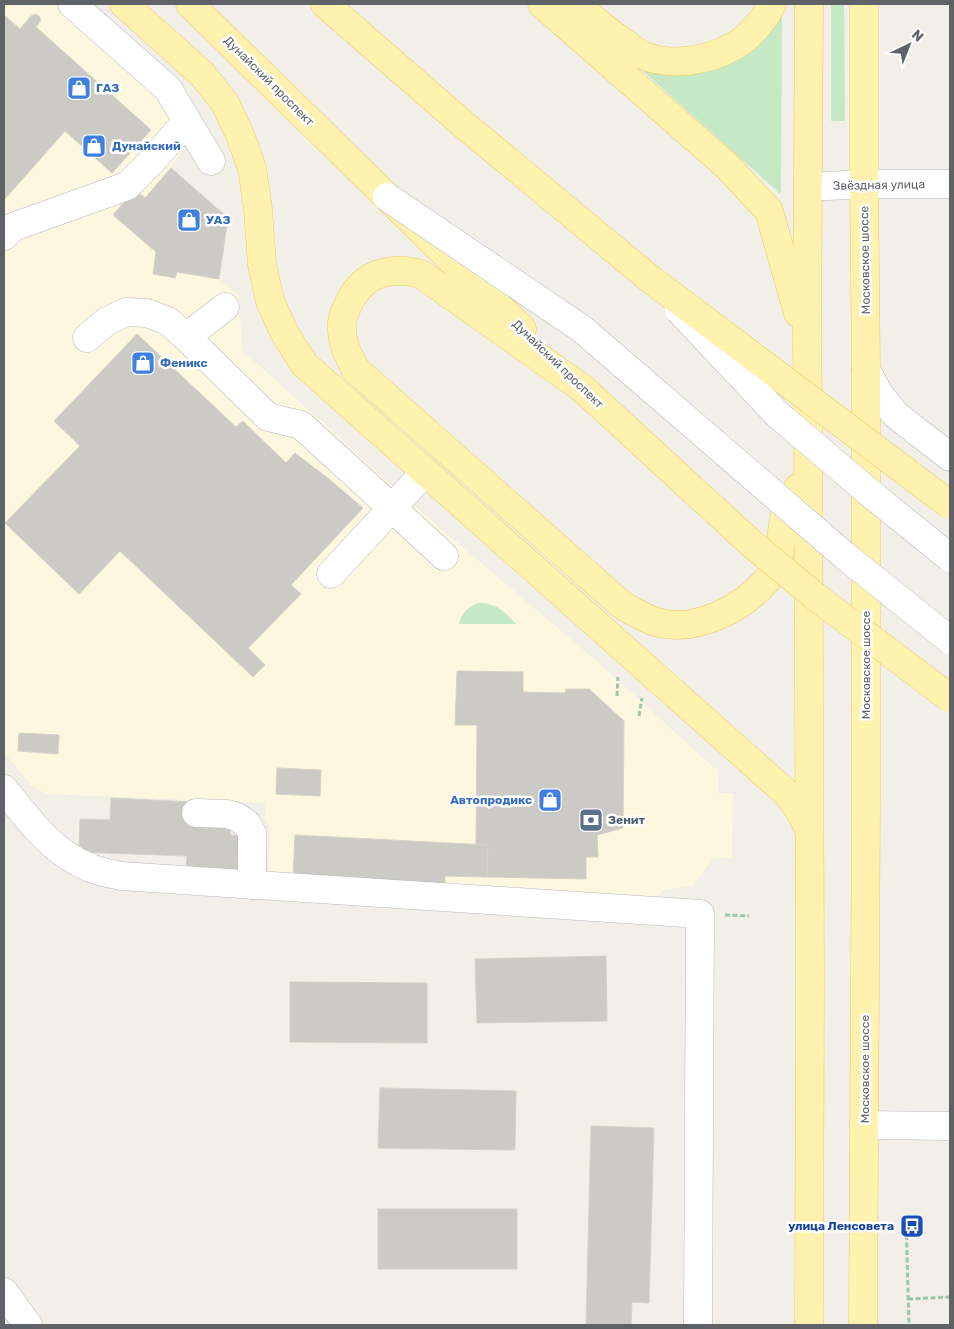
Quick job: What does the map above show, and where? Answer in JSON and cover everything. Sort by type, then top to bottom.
[{"type":"main road","points":[[124,4],[202,74],[225,103],[252,168],[262,264],[270,301],[284,332],[304,364],[783,790],[794,801],[810,832]]},
{"type":"main road","name":"Дунайский проспект","points":[[190,4],[582,388],[746,538],[809,591],[950,698]]},
{"type":"main road","points":[[325,4],[463,124],[649,278],[950,505]]},
{"type":"main road","points":[[542,4],[727,166],[769,211],[807,344]]},
{"type":"main road","points":[[576,4],[608,32],[641,55],[678,62],[716,54],[735,46],[766,14],[772,4]]},
{"type":"main road","points":[[809,4],[807,344],[810,832],[809,1325]]},
{"type":"main road","name":"Московское шоссе","points":[[863,1325],[866,370],[864,4]]},
{"type":"main road","points":[[582,388],[421,274],[398,270],[371,277],[358,288],[344,313],[342,328],[345,349],[356,370],[622,605],[641,616],[660,623],[686,624],[712,618],[746,600],[763,584],[777,565],[784,517],[809,464]]},
{"type":"street","points":[[72,4],[168,89],[211,161]]},
{"type":"street","points":[[4,236],[13,227],[127,186],[187,121]]},
{"type":"street","name":"Звёздная улица","points":[[808,187],[864,184],[950,184]]},
{"type":"street","points":[[387,196],[582,329],[846,556],[950,640]]},
{"type":"street","points":[[649,278],[777,414],[950,558]]},
{"type":"street","points":[[186,337],[225,308]]},
{"type":"street","points":[[87,338],[107,321],[126,312],[147,313],[168,321],[268,417],[301,425],[444,556]]},
{"type":"street","points":[[866,370],[879,394],[896,415],[950,457]]},
{"type":"street","points":[[330,574],[425,472]]},
{"type":"street","points":[[4,789],[38,830],[62,852],[91,868],[121,876],[700,914],[698,1325]]},
{"type":"street","points":[[196,813],[227,814],[237,817],[247,824],[252,833],[252,885]]},
{"type":"street","points":[[864,1125],[950,1126]]},
{"type":"street","points":[[4,1292],[28,1325]]},
{"type":"path","points":[[617,696],[619,674]]},
{"type":"path","points":[[639,716],[642,695]]},
{"type":"path","points":[[906,1220],[908,1325]]},
{"type":"path","points":[[908,1299],[950,1297]]},
{"type":"shaded area","points":[[4,4],[65,4],[198,123],[171,168],[228,218],[219,279],[239,295],[242,350],[418,509],[601,665],[713,767],[718,769],[718,793],[733,793],[732,858],[714,858],[693,886],[664,890],[649,902],[268,877],[270,831],[265,817],[265,803],[46,794],[32,786],[4,752]]},
{"type":"green space","points":[[831,4],[844,4],[845,121],[831,121]]},
{"type":"green space","points":[[782,16],[781,192],[779,194],[625,55],[646,64],[769,29]]},
{"type":"green space","points":[[478,603],[494,606],[516,624],[459,624],[465,611]]},
{"type":"building","points":[[35,14],[41,20],[36,27],[151,130],[112,173],[65,131],[4,200],[4,15],[20,29]]},
{"type":"building","points":[[171,168],[228,218],[219,279],[177,272],[175,278],[153,274],[156,252],[113,215],[135,189],[145,198]]},
{"type":"building","points":[[137,334],[236,427],[243,421],[286,463],[295,453],[363,508],[291,585],[301,594],[248,648],[265,665],[253,677],[120,551],[79,594],[5,523],[80,446],[54,421]]},
{"type":"building","name":"Автопродикс","points":[[457,671],[523,672],[523,692],[565,693],[566,689],[589,689],[624,721],[623,828],[597,835],[598,857],[586,857],[586,879],[487,877],[488,845],[476,844],[477,725],[455,725]]},
{"type":"building","points":[[19,733],[59,735],[58,754],[18,751]]},
{"type":"building","points":[[277,768],[321,770],[320,796],[276,794]]},
{"type":"building","points":[[111,798],[192,802],[231,827],[230,835],[239,836],[237,873],[186,870],[187,856],[79,852],[80,819],[110,820]]},
{"type":"building","points":[[295,835],[488,845],[487,877],[445,876],[445,887],[293,879]]},
{"type":"building","points":[[606,956],[607,1021],[477,1023],[475,959]]},
{"type":"building","points":[[290,982],[427,983],[427,1043],[290,1042]]},
{"type":"building","points":[[380,1088],[516,1091],[515,1150],[378,1148]]},
{"type":"building","points":[[591,1126],[654,1128],[649,1303],[632,1302],[631,1325],[586,1325]]},
{"type":"building","points":[[378,1209],[517,1209],[517,1269],[378,1269]]},
{"type":"place","name":"ГАЗ","points":[[79,88]]},
{"type":"place","name":"Дунайский","points":[[94,146]]},
{"type":"place","name":"УАЗ","points":[[189,220]]},
{"type":"place","name":"Феникс","points":[[143,363]]},
{"type":"place","name":"Автопродикс","points":[[550,800]]},
{"type":"place","name":"Зенит","points":[[591,820]]},
{"type":"place","name":"улица Ленсовета","points":[[912,1226]]}]
